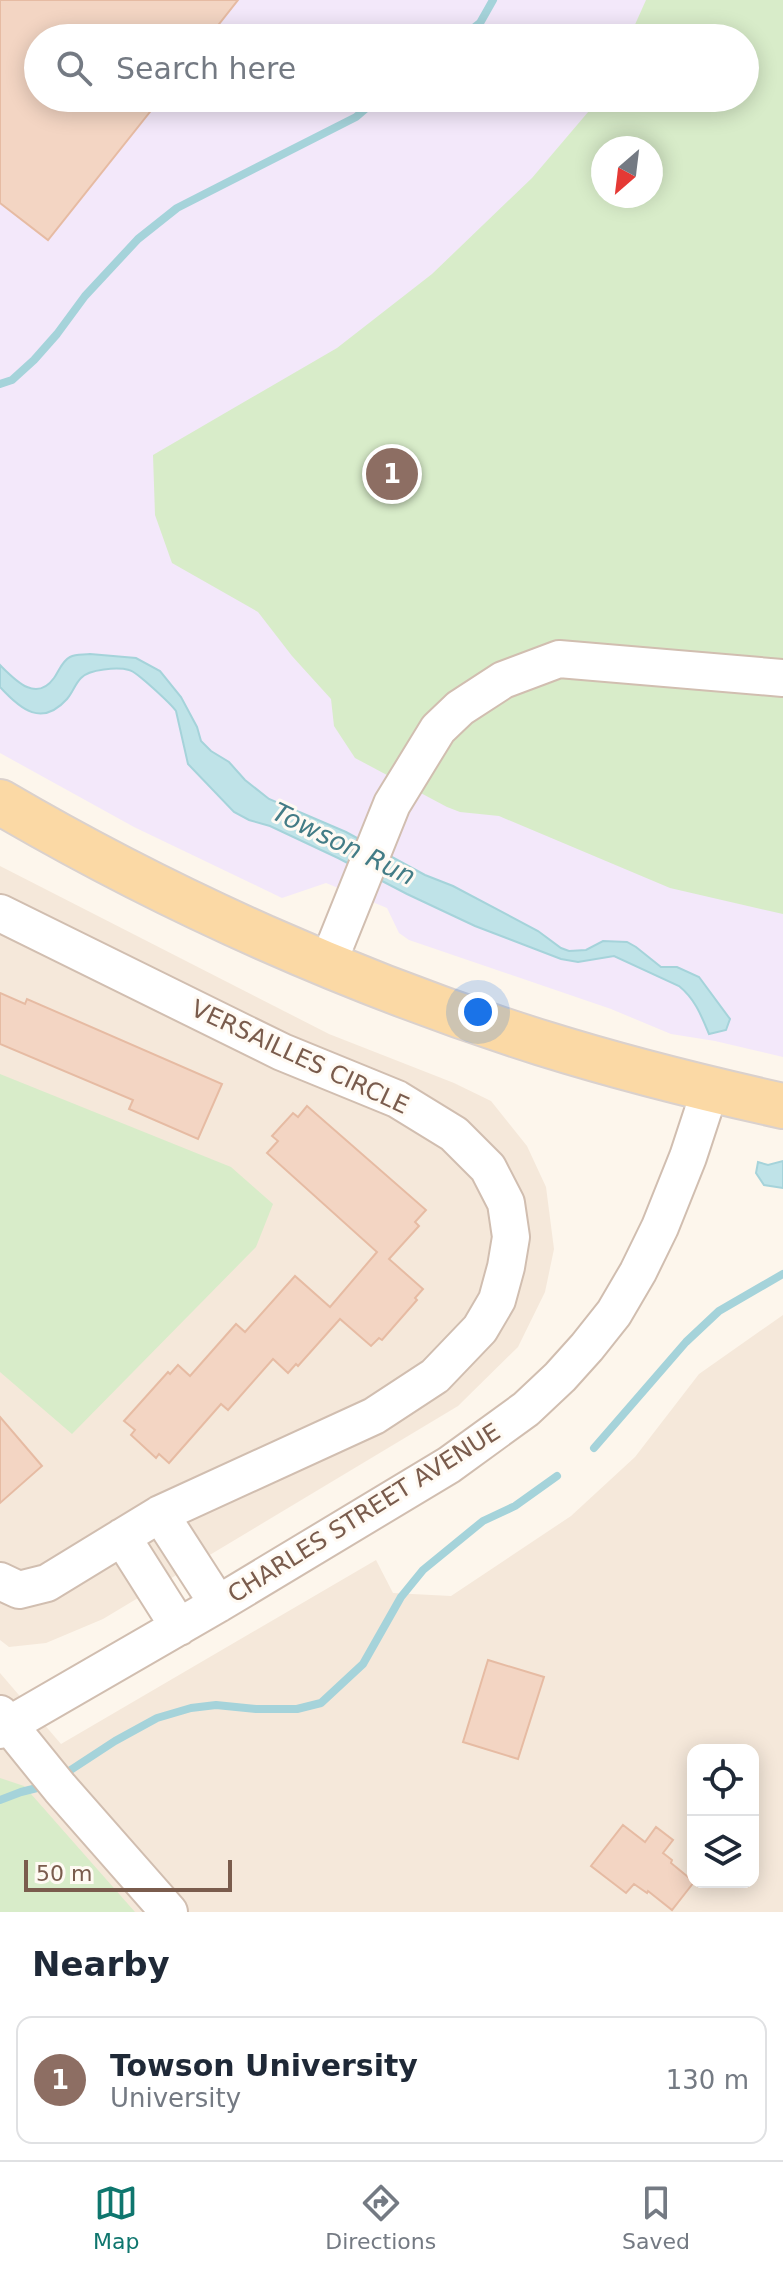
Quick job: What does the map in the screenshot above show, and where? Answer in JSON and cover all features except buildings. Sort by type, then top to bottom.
[{"type":"main road","points":[[0,802],[166,891],[393,990],[497,1028],[631,1069],[783,1106]]},
{"type":"street","points":[[328,963],[392,804],[438,729],[460,708],[503,680],[559,659],[783,678]]},
{"type":"street","name":"VERSAILLES CIRCLE","points":[[0,913],[282,1052],[397,1099],[454,1134],[488,1168],[506,1203],[511,1237],[497,1300],[480,1329],[435,1376],[374,1416],[160,1514],[47,1583],[19,1590],[0,1581]]},
{"type":"street","name":"CHARLES STREET AVENUE","points":[[3,1723],[218,1604],[449,1465],[526,1409],[560,1377],[614,1313],[638,1272],[683,1171],[710,1090]]},
{"type":"street","points":[[160,1514],[218,1604]]},
{"type":"street","points":[[122,1537],[179,1627]]},
{"type":"street","points":[[3,1723],[169,1912]]},
{"type":"shaded area","points":[[0,0],[783,0],[783,1057],[671,1034],[611,1009],[409,940],[399,933],[387,908],[326,883],[282,898],[134,827],[0,753]]},
{"type":"shaded area","points":[[0,866],[329,1034],[454,1083],[491,1101],[527,1146],[546,1187],[554,1249],[545,1292],[518,1347],[458,1406],[103,1619],[46,1643],[9,1647],[0,1640]]},
{"type":"shaded area","points":[[783,1315],[783,1912],[0,1912],[0,1673],[61,1744],[376,1560],[393,1593],[451,1596],[571,1516],[635,1457],[699,1374]]},
{"type":"green space","points":[[646,0],[783,0],[783,914],[670,888],[499,816],[460,812],[355,758],[334,726],[331,699],[258,612],[172,563],[155,515],[153,455],[337,348],[432,274],[532,178],[588,112],[759,112],[759,24],[635,24]]},
{"type":"green space","points":[[0,1074],[231,1167],[273,1204],[256,1247],[72,1434],[0,1372]]},
{"type":"green space","points":[[0,1778],[24,1786],[135,1912],[0,1912]]},
{"type":"water","name":"Towson Run","points":[[90,654],[136,658],[160,671],[181,697],[201,741],[269,799],[346,832],[425,875],[453,886],[538,931],[561,948],[586,950],[603,941],[627,942],[661,967],[677,967],[699,977],[730,1019],[726,1030],[709,1034],[693,1002],[679,986],[614,956],[578,962],[561,959],[475,926],[338,858],[234,812],[188,764],[176,711],[133,672],[111,669],[85,675],[58,707],[40,714],[16,703],[0,687],[0,665],[26,686],[40,689],[54,678],[67,659]]},
{"type":"water","points":[[783,1161],[783,1188],[764,1185],[756,1173],[758,1162],[768,1165]]},
{"type":"waterway","points":[[479,24],[493,0]]},
{"type":"waterway","points":[[0,384],[12,380],[34,360],[85,296],[138,239],[177,208],[362,112]]},
{"type":"waterway","points":[[594,1448],[686,1342],[719,1311],[783,1274]]},
{"type":"waterway","points":[[63,1775],[157,1718],[191,1708],[216,1705],[297,1709],[321,1703],[363,1664],[401,1597],[423,1570],[483,1521],[515,1506],[557,1476]]},
{"type":"waterway","points":[[0,1800],[45,1786]]},
{"type":"place","name":"Towson University","points":[[392,474]]}]
